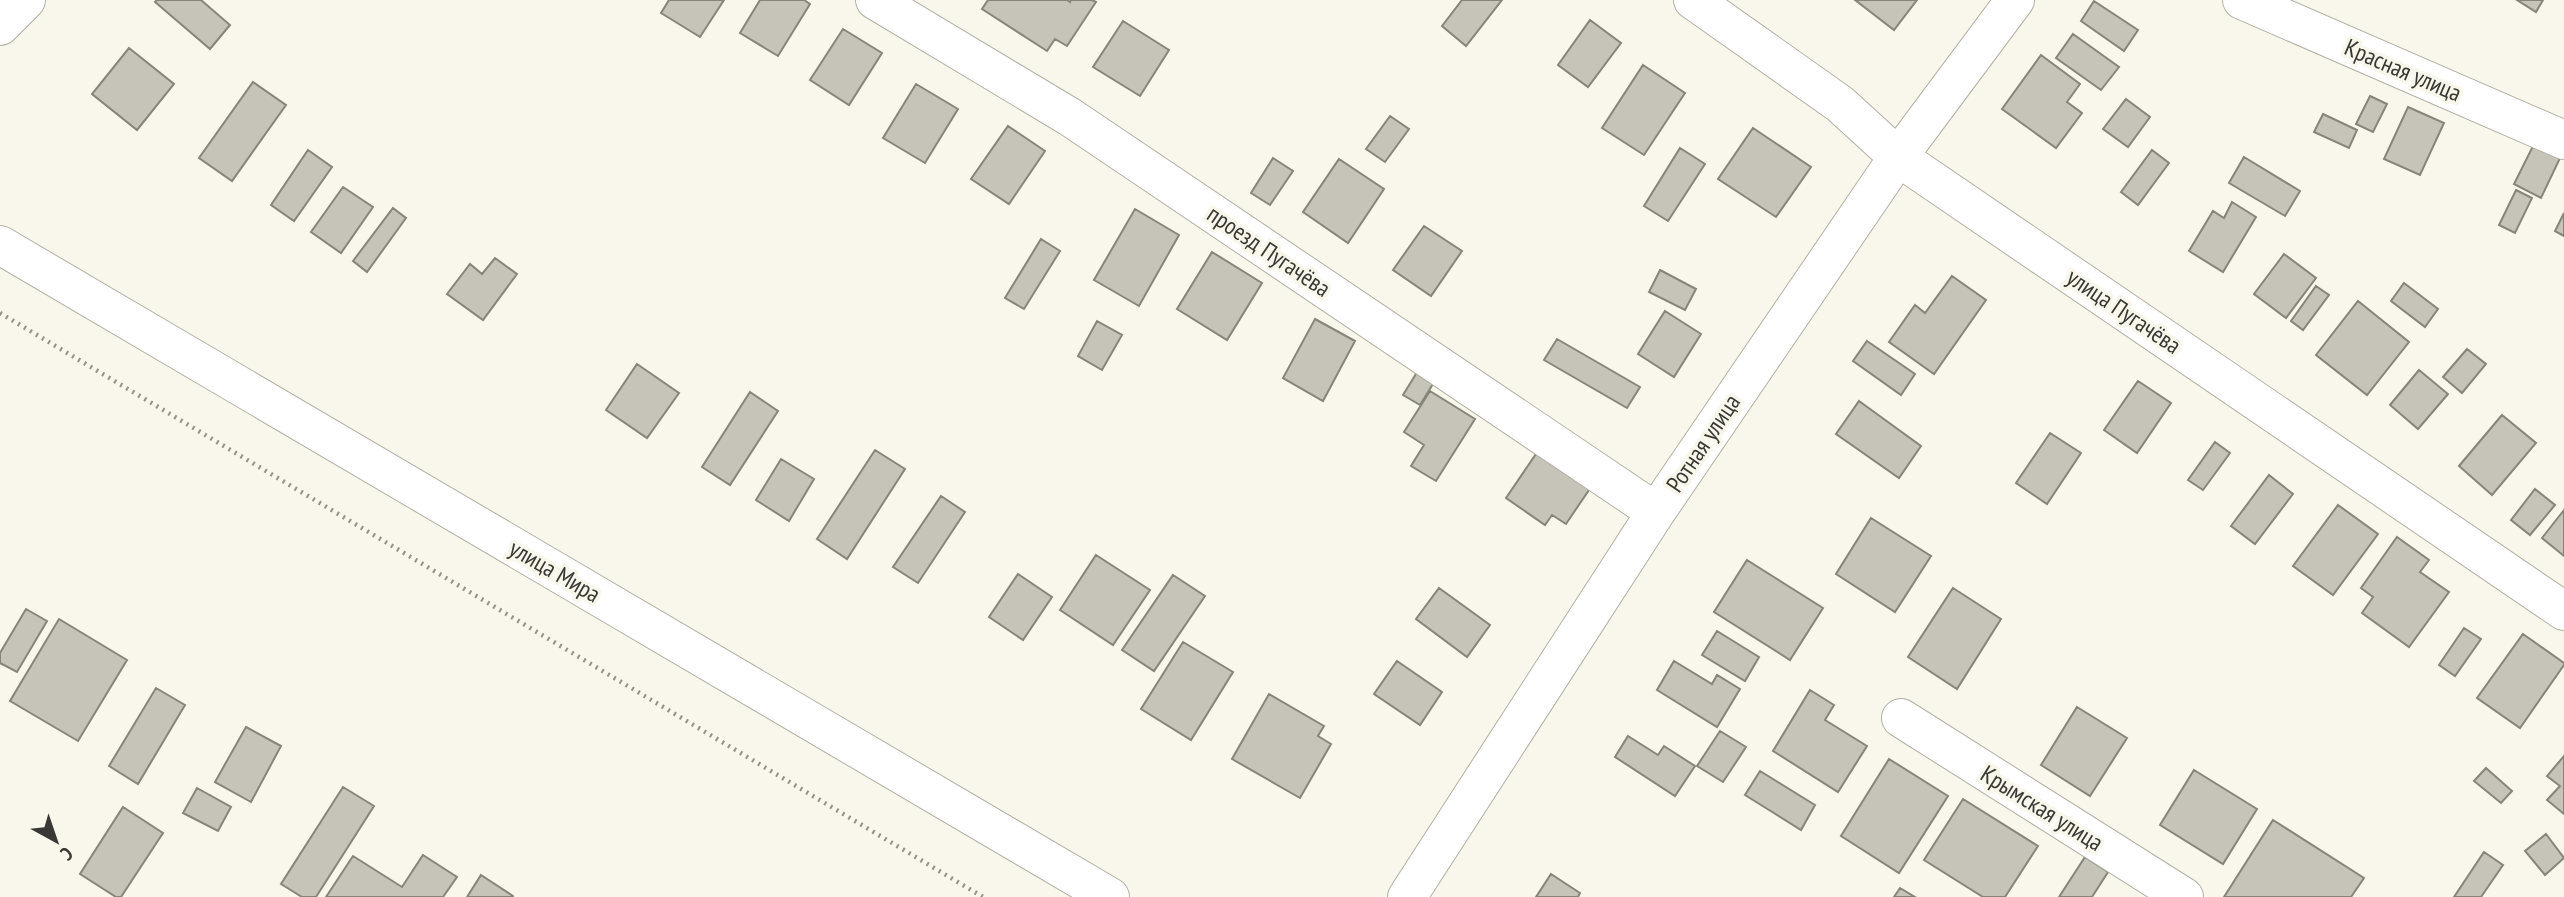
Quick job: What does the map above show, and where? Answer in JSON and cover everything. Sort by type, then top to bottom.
[{"type":"street","points":[[0,26],[26,0]]},
{"type":"street","name":"проезд Пугачёва","points":[[875,0],[1070,117],[1656,512]]},
{"type":"street","name":"улица Пугачёва","points":[[1693,0],[1840,104],[1898,157],[2564,611]]},
{"type":"street","name":"Ротная улица","points":[[1407,897],[1656,512],[1898,157],[2015,0]]},
{"type":"street","name":"Красная улица","points":[[2242,0],[2564,140]]},
{"type":"street","name":"улица Мира","points":[[0,245],[1110,897]]},
{"type":"street","name":"Крымская улица","points":[[1901,719],[2184,897]]},
{"type":"path","points":[[0,313],[983,897]]},
{"type":"building","points":[[201,0],[230,25],[210,49],[155,2]]},
{"type":"building","points":[[669,0],[724,0],[700,37],[661,13]]},
{"type":"building","points":[[760,0],[804,0],[810,4],[778,56],[740,33]]},
{"type":"building","points":[[988,0],[1096,2],[1067,46],[1055,39],[1047,51],[982,9]]},
{"type":"building","points":[[1462,0],[1502,0],[1466,46],[1442,26]]},
{"type":"building","points":[[1855,0],[1917,0],[1894,30]]},
{"type":"building","points":[[2517,0],[2543,0],[2536,12]]},
{"type":"building","points":[[2094,1],[2138,30],[2124,51],[2081,21]]},
{"type":"building","points":[[1590,20],[1621,43],[1588,87],[1558,65]]},
{"type":"building","points":[[1123,21],[1169,50],[1140,96],[1093,67]]},
{"type":"building","points":[[843,29],[882,53],[849,105],[810,80]]},
{"type":"building","points":[[2073,34],[2119,67],[2101,90],[2056,58]]},
{"type":"building","points":[[129,48],[174,84],[137,130],[92,94]]},
{"type":"building","points":[[2041,55],[2080,84],[2067,102],[2082,113],[2056,148],[2002,109]]},
{"type":"building","points":[[1643,65],[1685,93],[1644,155],[1602,128]]},
{"type":"building","points":[[253,82],[286,105],[232,181],[199,158]]},
{"type":"building","points":[[916,84],[958,109],[925,163],[883,138]]},
{"type":"building","points":[[2370,96],[2387,104],[2373,132],[2356,124]]},
{"type":"building","points":[[2126,99],[2150,117],[2128,147],[2103,129]]},
{"type":"building","points":[[2408,107],[2444,123],[2420,175],[2384,159]]},
{"type":"building","points":[[2323,114],[2357,130],[2349,148],[2314,132]]},
{"type":"building","points":[[1390,116],[1409,129],[1385,162],[1366,149]]},
{"type":"building","points":[[1008,126],[1045,151],[1009,204],[971,179]]},
{"type":"building","points":[[1753,128],[1811,167],[1776,217],[1718,179]]},
{"type":"building","points":[[2535,142],[2561,156],[2541,198],[2514,184]]},
{"type":"building","points":[[1680,148],[1705,164],[1668,221],[1644,206]]},
{"type":"building","points":[[308,150],[332,167],[294,221],[271,205]]},
{"type":"building","points":[[2152,150],[2169,163],[2138,205],[2121,192]]},
{"type":"building","points":[[2244,157],[2300,191],[2285,216],[2229,183]]},
{"type":"building","points":[[1273,158],[1293,171],[1270,205],[1251,193]]},
{"type":"building","points":[[1339,159],[1384,189],[1348,243],[1303,212]]},
{"type":"building","points":[[343,187],[373,207],[341,253],[311,232]]},
{"type":"building","points":[[2516,190],[2532,198],[2515,233],[2499,225]]},
{"type":"building","points":[[2232,202],[2256,217],[2223,272],[2189,251],[2213,211],[2224,218]]},
{"type":"building","points":[[393,208],[406,218],[367,272],[353,261]]},
{"type":"building","points":[[1135,209],[1179,235],[1139,306],[1094,280]]},
{"type":"building","points":[[2564,213],[2564,236],[2555,231]]},
{"type":"building","points":[[1424,226],[1462,251],[1431,296],[1393,270]]},
{"type":"building","points":[[1041,239],[1060,251],[1024,309],[1005,298]]},
{"type":"building","points":[[1212,252],[1262,283],[1227,340],[1177,309]]},
{"type":"building","points":[[2284,254],[2316,278],[2286,318],[2254,294]]},
{"type":"building","points":[[495,258],[517,274],[483,320],[447,294],[470,264],[482,274]]},
{"type":"building","points":[[1660,270],[1696,289],[1685,310],[1649,292]]},
{"type":"building","points":[[1952,276],[1986,300],[1934,374],[1889,342],[1915,305],[1925,313]]},
{"type":"building","points":[[2404,283],[2438,309],[2425,327],[2391,301]]},
{"type":"building","points":[[2316,286],[2329,295],[2303,330],[2291,321]]},
{"type":"building","points":[[2358,301],[2409,342],[2367,395],[2316,355]]},
{"type":"building","points":[[1665,311],[1701,334],[1674,377],[1638,354]]},
{"type":"building","points":[[1315,319],[1355,341],[1323,401],[1283,378]]},
{"type":"building","points":[[1097,321],[1122,335],[1102,370],[1078,356]]},
{"type":"building","points":[[1557,339],[1640,387],[1627,408],[1544,360]]},
{"type":"building","points":[[1867,341],[1915,374],[1901,395],[1853,361]]},
{"type":"building","points":[[2467,349],[2486,364],[2462,393],[2443,377]]},
{"type":"building","points":[[637,364],[679,393],[647,438],[606,410]]},
{"type":"building","points":[[1419,369],[1436,379],[1420,405],[1403,395]]},
{"type":"building","points":[[2419,370],[2448,394],[2418,429],[2390,405]]},
{"type":"building","points":[[2138,381],[2171,403],[2137,453],[2104,430]]},
{"type":"building","points":[[1430,391],[1475,419],[1436,481],[1411,466],[1424,445],[1404,432]]},
{"type":"building","points":[[750,392],[778,411],[730,485],[702,467]]},
{"type":"building","points":[[1859,401],[1921,446],[1899,478],[1836,434]]},
{"type":"building","points":[[2502,415],[2536,443],[2492,495],[2459,466]]},
{"type":"building","points":[[2050,433],[2081,453],[2047,504],[2016,483]]},
{"type":"building","points":[[2215,442],[2230,453],[2203,490],[2188,480]]},
{"type":"building","points":[[875,450],[905,469],[847,559],[817,539]]},
{"type":"building","points":[[1538,451],[1591,487],[1566,524],[1552,515],[1545,525],[1506,498]]},
{"type":"building","points":[[781,459],[814,479],[789,521],[756,500]]},
{"type":"building","points":[[2269,475],[2293,494],[2255,544],[2231,526]]},
{"type":"building","points":[[2535,489],[2555,505],[2530,535],[2511,520]]},
{"type":"building","points":[[941,496],[965,512],[918,583],[893,567]]},
{"type":"building","points":[[2338,505],[2378,534],[2333,595],[2293,566]]},
{"type":"building","points":[[2564,510],[2564,556],[2542,538]]},
{"type":"building","points":[[1871,518],[1931,556],[1895,612],[1836,574]]},
{"type":"building","points":[[2397,537],[2429,560],[2420,572],[2449,592],[2409,647],[2362,613],[2373,597],[2361,588]]},
{"type":"building","points":[[1096,555],[1150,590],[1113,645],[1060,610]]},
{"type":"building","points":[[1747,560],[1823,608],[1790,660],[1714,612]]},
{"type":"building","points":[[1018,574],[1052,597],[1023,640],[989,617]]},
{"type":"building","points":[[1173,575],[1205,596],[1154,671],[1122,650]]},
{"type":"building","points":[[1439,588],[1490,625],[1467,657],[1416,619]]},
{"type":"building","points":[[1953,588],[2001,619],[1957,689],[1908,657]]},
{"type":"building","points":[[26,609],[47,621],[17,672],[0,663],[0,653]]},
{"type":"building","points":[[59,619],[127,660],[78,741],[10,701]]},
{"type":"building","points":[[2464,628],[2481,639],[2455,676],[2439,665]]},
{"type":"building","points":[[1717,631],[1759,657],[1745,681],[1702,655]]},
{"type":"building","points":[[2523,634],[2564,665],[2520,728],[2477,698]]},
{"type":"building","points":[[1183,642],[1233,672],[1191,740],[1141,709]]},
{"type":"building","points":[[1397,661],[1442,692],[1420,725],[1374,694]]},
{"type":"building","points":[[1674,661],[1712,684],[1717,675],[1740,689],[1717,727],[1657,690]]},
{"type":"building","points":[[156,688],[185,705],[138,784],[109,766]]},
{"type":"building","points":[[1810,690],[1834,705],[1825,720],[1867,746],[1838,792],[1773,751]]},
{"type":"building","points":[[1269,694],[1324,726],[1318,736],[1331,744],[1300,798],[1232,759]]},
{"type":"building","points":[[2077,707],[2127,738],[2090,796],[2041,765]]},
{"type":"building","points":[[246,727],[281,746],[251,802],[215,782]]},
{"type":"building","points":[[1720,731],[1746,747],[1723,782],[1697,766]]},
{"type":"building","points":[[1628,736],[1658,755],[1664,746],[1695,766],[1675,796],[1615,757]]},
{"type":"building","points":[[2564,756],[2564,814],[2547,800],[2560,786],[2547,776]]},
{"type":"building","points":[[1889,759],[1948,796],[1899,873],[1841,836]]},
{"type":"building","points":[[2486,768],[2512,791],[2501,803],[2474,781]]},
{"type":"building","points":[[2194,770],[2257,809],[2223,864],[2160,825]]},
{"type":"building","points":[[1760,771],[1815,805],[1801,830],[1745,795]]},
{"type":"building","points":[[343,787],[374,806],[316,897],[302,897],[281,884]]},
{"type":"building","points":[[197,788],[231,807],[218,831],[183,813]]},
{"type":"building","points":[[1963,799],[2038,846],[2005,897],[1983,897],[1924,860]]},
{"type":"building","points":[[123,807],[163,833],[121,897],[116,897],[80,874]]},
{"type":"building","points":[[2273,820],[2364,878],[2351,897],[2224,897]]},
{"type":"building","points":[[2546,834],[2564,858],[2545,875],[2525,851]]},
{"type":"building","points":[[2484,852],[2503,865],[2481,897],[2454,897]]},
{"type":"building","points":[[423,855],[457,877],[443,897],[326,897],[353,856],[402,887]]},
{"type":"building","points":[[2085,857],[2108,872],[2092,897],[2059,897]]},
{"type":"building","points":[[1551,874],[1580,893],[1578,897],[1536,897]]},
{"type":"building","points":[[481,875],[513,896],[513,897],[467,897]]},
{"type":"building","points":[[1900,888],[1915,897],[1894,897]]}]
